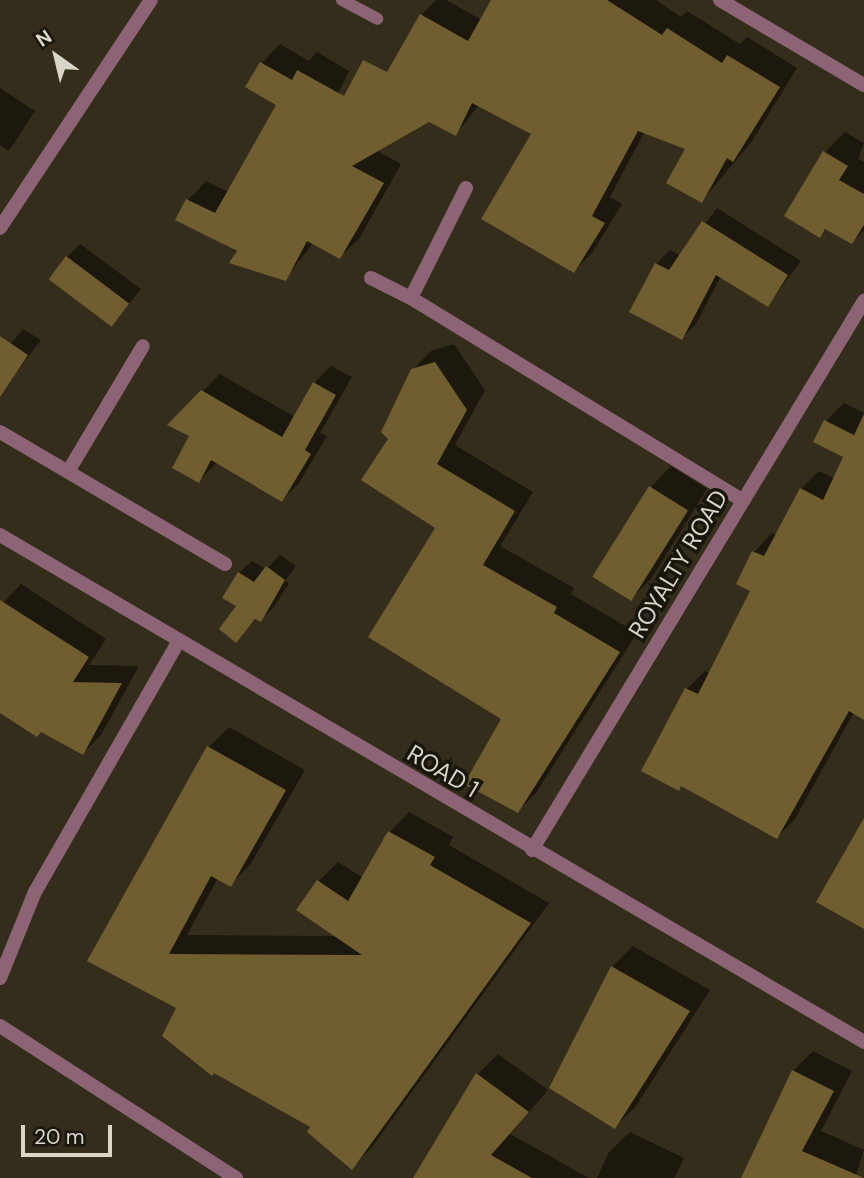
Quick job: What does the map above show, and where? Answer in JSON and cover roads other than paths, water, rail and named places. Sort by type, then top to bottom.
[{"type":"street","points":[[0,228],[151,0]]},
{"type":"street","points":[[720,0],[864,85]]},
{"type":"street","points":[[411,298],[466,188]]},
{"type":"street","points":[[371,278],[411,298],[743,501]]},
{"type":"street","name":"ROYALTY ROAD","points":[[532,850],[864,301]]},
{"type":"street","points":[[69,470],[143,346]]},
{"type":"street","points":[[0,432],[69,470],[225,564]]},
{"type":"street","name":"ROAD 1","points":[[0,535],[532,850],[864,1042]]},
{"type":"street","points":[[0,978],[35,892],[179,641]]},
{"type":"street","points":[[0,1026],[236,1178]]},
{"type":"lane","points":[[342,0],[377,19]]}]
